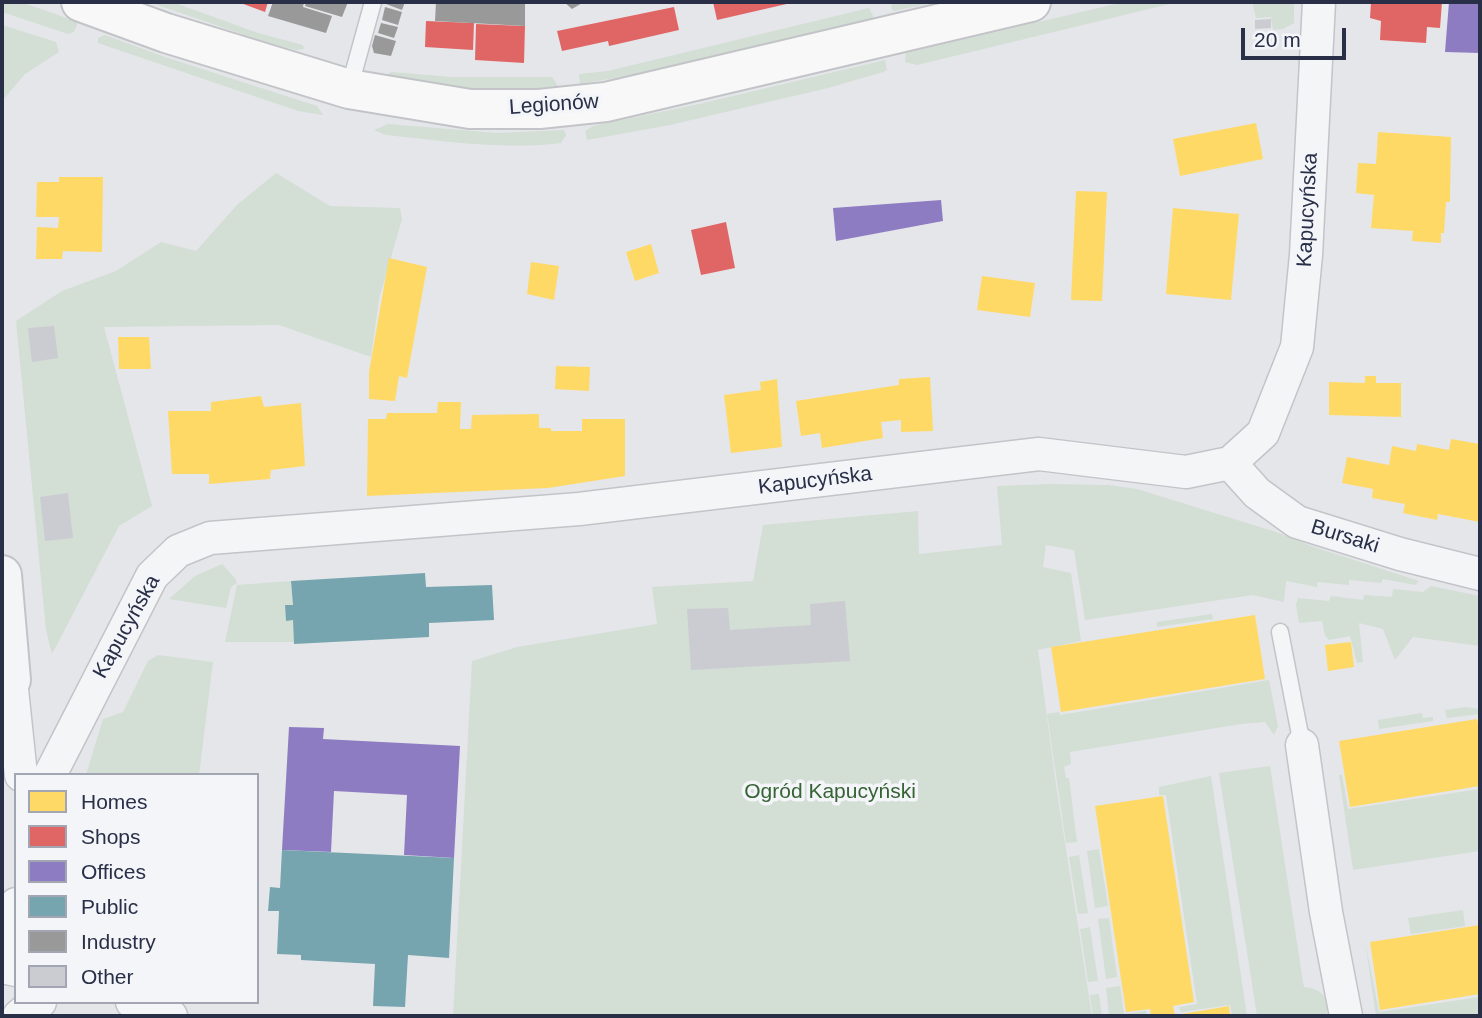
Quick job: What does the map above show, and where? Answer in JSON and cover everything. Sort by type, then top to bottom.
[{"type":"main road","name":"Legionów","points":[[81,2],[166,33],[349,89],[470,109],[570,107],[606,102],[1031,2]]},
{"type":"street","name":"Kapucyńska","points":[[51,773],[152,576],[178,551],[210,538],[579,509],[1039,454],[1186,472],[1230,463],[1263,432],[1297,347],[1306,255],[1319,2]]},
{"type":"street","name":"Bursaki","points":[[1230,463],[1257,493],[1297,522],[1399,554],[1480,574]]},
{"type":"street","points":[[2,575],[20,773]]},
{"type":"street","points":[[1302,745],[1326,912],[1346,1016]]},
{"type":"street","points":[[2,945],[14,910]]},
{"type":"street","points":[[19,1016],[33,1004]]},
{"type":"street","points":[[138,1004],[171,1016]]},
{"type":"lane","points":[[349,89],[373,2]]},
{"type":"lane","points":[[1280,632],[1302,745]]},
{"type":"green space","points":[[2,2],[21,2],[78,22],[74,32],[68,34],[2,12]]},
{"type":"green space","points":[[149,2],[172,2],[258,33],[303,45],[304,49],[296,50],[265,42]]},
{"type":"green space","points":[[936,2],[894,11],[891,8],[892,3]]},
{"type":"green space","points":[[1124,2],[1178,2],[917,65],[905,62],[906,53]]},
{"type":"green space","points":[[1252,2],[1294,2],[1294,23],[1283,29],[1273,30],[1271,17],[1256,18]]},
{"type":"green space","points":[[869,8],[874,18],[638,74],[580,84],[579,74],[608,71]]},
{"type":"green space","points":[[2,25],[56,42],[59,52],[25,74],[2,101]]},
{"type":"green space","points":[[105,35],[317,106],[323,115],[298,111],[98,43],[98,38]]},
{"type":"green space","points":[[885,60],[887,70],[883,72],[828,88],[670,125],[587,140],[585,131],[593,126]]},
{"type":"green space","points":[[391,72],[452,77],[552,77],[558,86],[510,91],[454,87],[390,77],[387,75]]},
{"type":"green space","points":[[388,124],[497,133],[564,130],[566,135],[561,143],[517,146],[386,135],[374,130]]},
{"type":"green space","points":[[276,173],[330,206],[400,208],[402,219],[379,299],[371,357],[279,325],[104,327],[152,506],[119,526],[52,654],[46,630],[16,321],[62,291],[116,271],[161,242],[196,251],[237,205]]},
{"type":"green space","name":"Ogród Kapucyński","points":[[1108,485],[1137,489],[1276,532],[1419,581],[1415,585],[1383,579],[1381,583],[1349,580],[1349,585],[1317,582],[1317,587],[1286,581],[1284,602],[1253,595],[1085,620],[1074,550],[1046,545],[1043,567],[1071,573],[1081,641],[1038,650],[1092,1016],[453,1016],[472,661],[517,647],[657,624],[652,587],[753,581],[763,525],[918,511],[919,554],[1002,545],[997,486]]},
{"type":"green space","points":[[222,564],[237,583],[231,587],[226,608],[169,599],[195,576]]},
{"type":"green space","points":[[291,581],[293,605],[285,605],[286,620],[293,620],[294,642],[225,642],[237,585]]},
{"type":"green space","points":[[1431,586],[1480,596],[1480,646],[1413,637],[1395,660],[1383,629],[1359,623],[1363,662],[1357,663],[1350,636],[1329,640],[1325,636],[1322,621],[1299,623],[1296,605],[1298,598],[1329,601],[1331,596],[1363,600],[1364,595],[1392,597],[1393,589],[1423,592]]},
{"type":"green space","points":[[1212,614],[1213,619],[1157,627],[1157,622]]},
{"type":"green space","points":[[158,655],[213,662],[199,773],[87,773],[103,719],[123,712],[148,661]]},
{"type":"green space","points":[[1269,680],[1278,726],[1274,735],[1265,722],[1241,724],[1070,752],[1071,764],[1064,767],[1066,778],[1069,778],[1077,842],[1066,843],[1047,714],[1059,712],[1060,715]]},
{"type":"green space","points":[[1466,707],[1480,709],[1480,720],[1479,714],[1447,718],[1445,710]]},
{"type":"green space","points":[[1422,713],[1423,718],[1433,717],[1433,721],[1379,729],[1378,720]]},
{"type":"green space","points":[[1270,766],[1304,987],[1323,995],[1327,1004],[1326,1016],[1257,1016],[1219,773]]},
{"type":"green space","points":[[1339,775],[1342,775],[1348,809],[1480,789],[1480,851],[1353,870]]},
{"type":"green space","points":[[1211,776],[1247,1016],[1232,1016],[1230,1005],[1181,1012],[1179,1007],[1197,1004],[1166,795],[1159,795],[1159,787]]},
{"type":"green space","points":[[1099,849],[1108,906],[1095,908],[1087,851]]},
{"type":"green space","points":[[1079,855],[1088,913],[1078,914],[1069,857]]},
{"type":"green space","points":[[1463,910],[1465,926],[1411,934],[1408,918]]},
{"type":"green space","points":[[1109,918],[1117,977],[1106,979],[1098,919]]},
{"type":"green space","points":[[1090,927],[1098,981],[1088,982],[1080,929]]},
{"type":"green space","points":[[1365,941],[1379,1012],[1480,997],[1480,1016],[1376,1016]]},
{"type":"green space","points":[[1120,986],[1124,1014],[1146,1011],[1147,1016],[1109,1016],[1106,988]]},
{"type":"green space","points":[[1099,994],[1102,1016],[1093,1016],[1090,995]]},
{"type":"building: Homes","points":[[1256,123],[1263,159],[1180,176],[1173,139]]},
{"type":"building: Homes","points":[[1378,132],[1451,137],[1450,202],[1446,202],[1441,243],[1412,241],[1413,231],[1371,228],[1374,195],[1356,193],[1358,163],[1376,164]]},
{"type":"building: Homes","points":[[59,177],[103,177],[102,252],[63,251],[62,259],[36,259],[37,227],[58,228],[59,217],[36,217],[37,182],[59,182]]},
{"type":"building: Homes","points":[[1076,191],[1107,192],[1102,301],[1071,300]]},
{"type":"building: Homes","points":[[1173,208],[1239,214],[1231,300],[1166,294]]},
{"type":"building: Homes","points":[[651,244],[659,273],[635,281],[626,252]]},
{"type":"building: Homes","points":[[389,258],[427,267],[407,378],[399,376],[395,401],[369,399],[369,372]]},
{"type":"building: Homes","points":[[531,262],[559,266],[554,300],[527,294]]},
{"type":"building: Homes","points":[[982,276],[1035,283],[1030,317],[977,310]]},
{"type":"building: Homes","points":[[118,337],[149,337],[151,369],[119,369]]},
{"type":"building: Homes","points":[[556,366],[590,367],[589,391],[555,389]]},
{"type":"building: Homes","points":[[1365,376],[1376,376],[1376,383],[1401,383],[1401,417],[1329,415],[1329,382],[1365,383]]},
{"type":"building: Homes","points":[[930,377],[933,431],[901,432],[901,420],[881,422],[883,438],[822,448],[820,433],[801,436],[796,401],[899,385],[899,379]]},
{"type":"building: Homes","points":[[777,379],[782,447],[731,453],[724,395],[761,390],[760,382]]},
{"type":"building: Homes","points":[[261,396],[264,407],[301,403],[305,466],[271,470],[270,479],[209,484],[209,474],[172,474],[168,411],[211,411],[211,402]]},
{"type":"building: Homes","points":[[438,402],[461,402],[460,429],[471,429],[472,415],[539,414],[539,428],[551,428],[551,431],[582,431],[582,419],[625,419],[625,476],[548,488],[367,496],[368,419],[386,419],[387,413],[437,413]]},
{"type":"building: Homes","points":[[1451,439],[1480,444],[1480,522],[1438,514],[1437,520],[1403,513],[1405,504],[1372,498],[1373,489],[1342,483],[1347,457],[1389,465],[1392,446],[1416,451],[1417,444],[1449,450]]},
{"type":"building: Homes","points":[[1255,615],[1265,679],[1061,712],[1051,647]]},
{"type":"building: Homes","points":[[1351,642],[1354,667],[1328,671],[1325,645]]},
{"type":"building: Homes","points":[[1477,719],[1480,733],[1480,786],[1350,807],[1339,741]]},
{"type":"building: Homes","points":[[1163,796],[1194,1002],[1173,1006],[1175,1016],[1151,1016],[1150,1009],[1126,1012],[1095,806]]},
{"type":"building: Homes","points":[[1480,925],[1480,994],[1380,1010],[1370,942]]},
{"type":"building: Homes","points":[[1229,1006],[1230,1016],[1176,1016],[1176,1015]]},
{"type":"building: Shops","points":[[238,2],[268,2],[265,12]]},
{"type":"building: Shops","points":[[713,2],[791,2],[791,3],[717,20]]},
{"type":"building: Shops","points":[[1371,2],[1442,2],[1440,28],[1427,27],[1426,43],[1380,40],[1381,21],[1370,18]]},
{"type":"building: Shops","points":[[674,7],[679,30],[609,46],[608,41],[562,51],[557,31]]},
{"type":"building: Shops","points":[[426,21],[474,23],[473,50],[425,47]]},
{"type":"building: Shops","points":[[476,24],[525,26],[524,63],[475,60]]},
{"type":"building: Shops","points":[[726,222],[735,268],[701,275],[691,230]]},
{"type":"building: Offices","points":[[1449,2],[1480,2],[1480,53],[1445,52]]},
{"type":"building: Offices","points":[[941,200],[943,221],[836,241],[833,208]]},
{"type":"building: Offices","points":[[289,727],[324,728],[323,739],[460,746],[454,858],[404,855],[407,795],[334,791],[331,852],[282,850]]},
{"type":"building: Public","points":[[425,573],[426,587],[492,585],[494,620],[429,623],[429,637],[294,644],[293,620],[286,621],[285,605],[293,605],[291,581]]},
{"type":"building: Public","points":[[282,850],[454,858],[449,958],[408,955],[405,1007],[373,1006],[375,964],[301,960],[301,955],[277,954],[279,911],[268,911],[270,887],[280,888]]},
{"type":"building: Industry","points":[[273,2],[304,2],[303,7],[332,16],[326,33],[268,16]]},
{"type":"building: Industry","points":[[306,2],[348,2],[342,17],[305,6]]},
{"type":"building: Industry","points":[[405,2],[402,10],[386,4]]},
{"type":"building: Industry","points":[[436,2],[525,2],[525,26],[435,21]]},
{"type":"building: Industry","points":[[564,2],[584,2],[572,9]]},
{"type":"building: Industry","points":[[385,7],[402,12],[398,25],[382,20]]},
{"type":"building: Industry","points":[[381,23],[398,27],[394,38],[378,33]]},
{"type":"building: Industry","points":[[375,35],[396,41],[391,56],[374,53],[372,46]]},
{"type":"building: Other","points":[[1271,19],[1271,28],[1255,29],[1255,20]]},
{"type":"building: Other","points":[[54,326],[58,358],[32,362],[28,328]]},
{"type":"building: Other","points":[[68,493],[73,538],[45,541],[40,497]]},
{"type":"building: Other","points":[[845,601],[850,661],[691,670],[687,609],[728,608],[730,630],[811,625],[810,604]]}]
